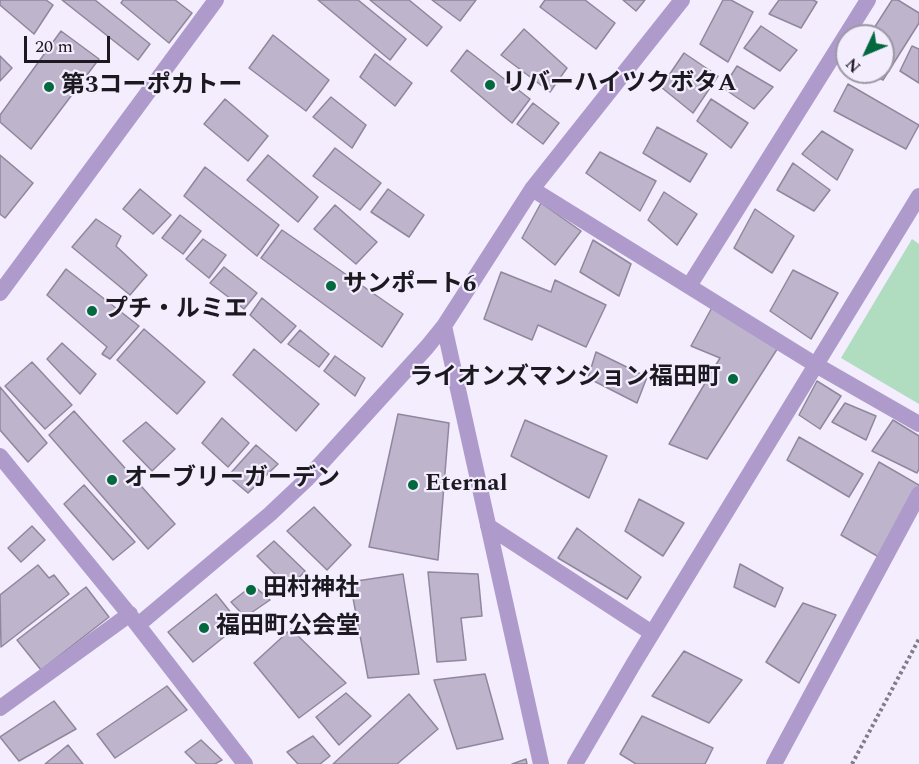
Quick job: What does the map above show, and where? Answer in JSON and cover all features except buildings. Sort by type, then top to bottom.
[{"type":"street","points":[[0,293],[216,0]]},
{"type":"street","points":[[0,708],[134,620],[270,514],[306,480],[444,326],[532,189],[682,0]]},
{"type":"street","points":[[689,286],[868,0]]},
{"type":"street","points":[[532,189],[816,365],[919,424]]},
{"type":"street","points":[[575,764],[652,633],[919,196]]},
{"type":"street","points":[[444,326],[541,764]]},
{"type":"street","points":[[0,456],[134,620],[245,764]]},
{"type":"street","points":[[774,764],[919,494]]},
{"type":"street","points":[[488,526],[652,633]]},
{"type":"path","points":[[852,764],[919,639]]},
{"type":"green space","points":[[912,239],[919,244],[919,404],[841,358]]},
{"type":"place","name":"リバーハイツクボタA","points":[[490,85]]},
{"type":"place","name":"第3コーポカトー","points":[[49,87]]},
{"type":"place","name":"サンポート6","points":[[331,286]]},
{"type":"place","name":"プチ・ルミエ","points":[[92,311]]},
{"type":"place","name":"ライオンズマンション福田町","points":[[733,379]]},
{"type":"place","name":"オーブリーガーデン","points":[[112,480]]},
{"type":"place","name":"Eternal","points":[[413,485]]},
{"type":"place","name":"田村神社","points":[[251,590]]},
{"type":"place","name":"福田町公会堂","points":[[204,628]]}]
